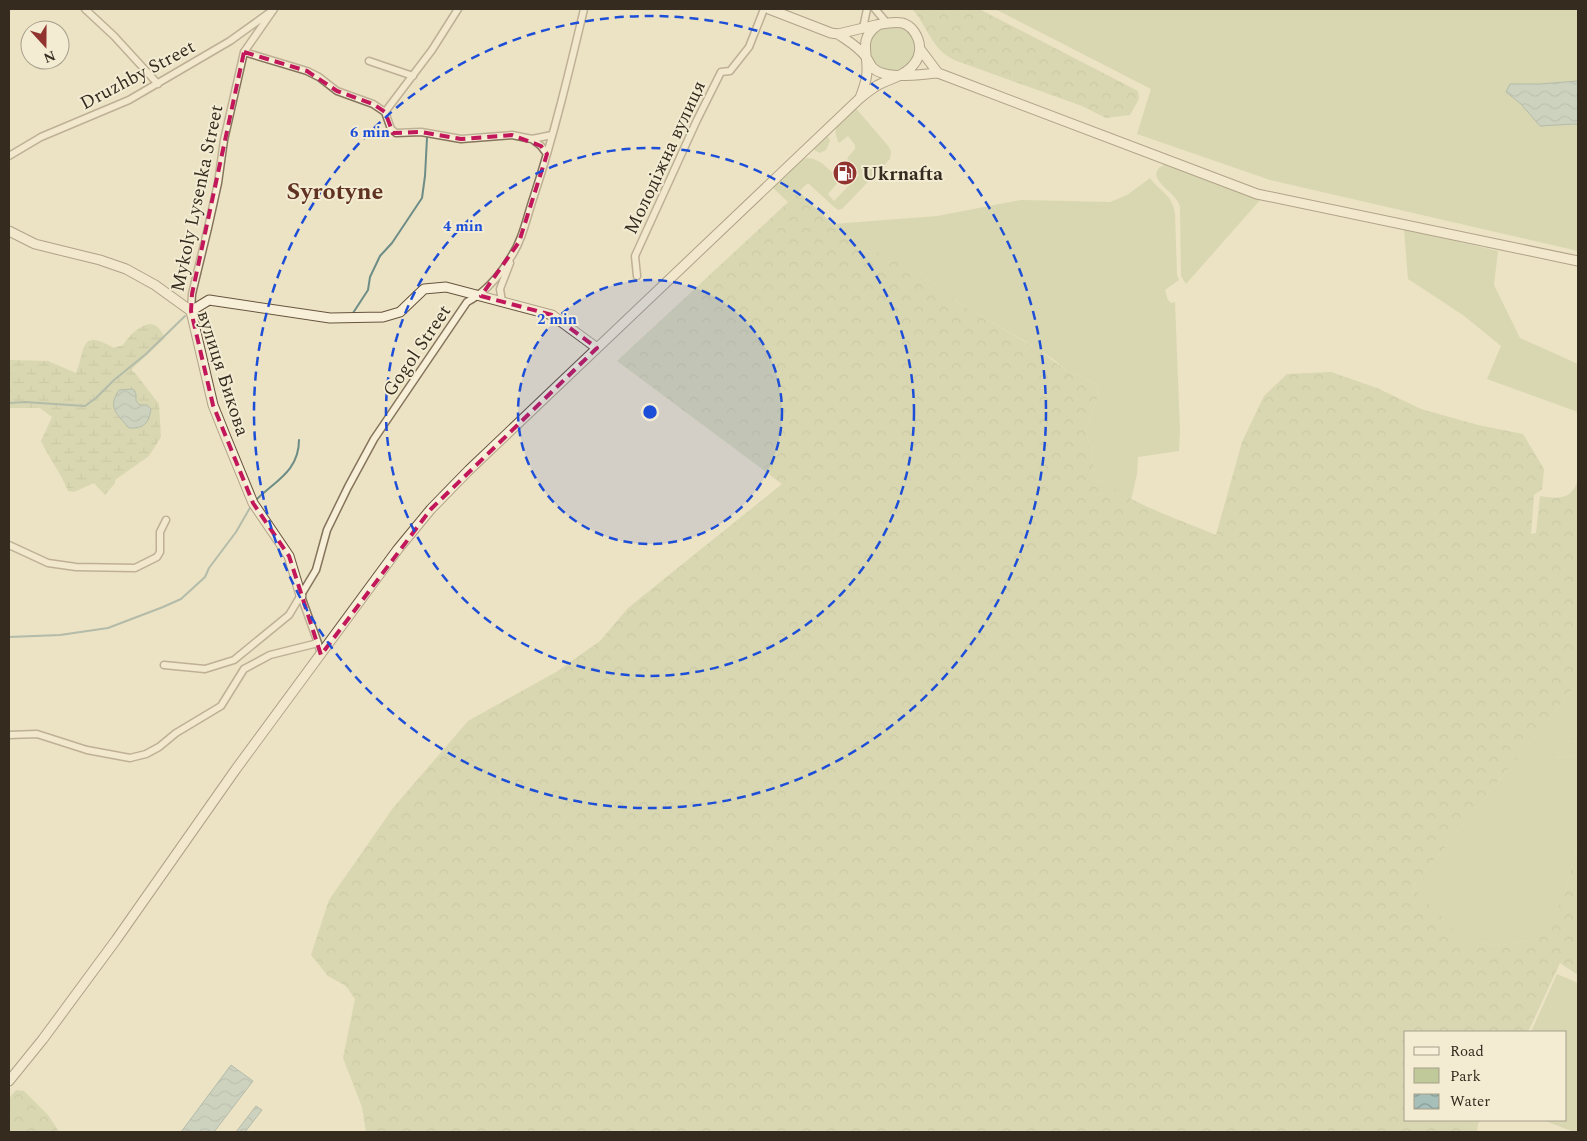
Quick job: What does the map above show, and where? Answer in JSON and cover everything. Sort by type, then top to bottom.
[{"type":"street","points":[[85,9],[114,36],[158,84]]},
{"type":"street","name":"Druzhby Street","points":[[9,156],[41,137],[129,100],[158,84],[230,42],[274,9]]},
{"type":"street","name":"Mykoly Lysenka Street","points":[[190,311],[192,294],[212,210],[224,140],[244,52],[274,9]]},
{"type":"street","points":[[385,112],[413,76],[458,9]]},
{"type":"street","name":"Gogol Street","points":[[164,665],[205,669],[234,660],[289,615],[316,570],[331,523],[374,439],[466,302],[480,296],[488,287],[512,256],[519,242],[567,83],[584,9]]},
{"type":"street","name":"Молодіжна вулиця","points":[[637,276],[635,256],[696,120],[721,72],[730,71],[749,47],[764,9]]},
{"type":"street","points":[[769,9],[838,34],[894,21],[908,26],[916,36],[920,49],[938,73]]},
{"type":"street","points":[[859,98],[866,82],[868,70],[863,28],[866,9]]},
{"type":"street","points":[[875,9],[882,23]]},
{"type":"street","points":[[865,46],[870,33],[882,23]]},
{"type":"street","points":[[838,34],[855,45],[872,67],[882,74],[892,76],[938,73],[1257,194],[1578,261]]},
{"type":"street","points":[[9,1081],[43,1039],[116,940],[236,770],[398,549],[431,509],[469,470],[859,98],[876,86],[906,72],[915,64],[920,49]]},
{"type":"street","points":[[244,52],[307,71],[320,77],[338,91],[373,104],[385,112],[391,129],[396,133],[421,132],[460,139],[512,135],[532,139],[552,135]]},
{"type":"street","points":[[369,61],[413,76]]},
{"type":"street","points":[[532,139],[542,146],[547,154]]},
{"type":"street","name":"вулиця Бикова","points":[[9,231],[35,244],[100,260],[126,269],[155,284],[190,311],[213,405],[253,503],[289,556],[301,596]]},
{"type":"street","points":[[502,302],[500,289],[512,256]]},
{"type":"street","name":"Mykoly Lysenka Street","points":[[190,311],[209,300],[330,318],[383,317],[400,312],[424,289],[446,287],[552,315],[597,348]]},
{"type":"street","points":[[9,545],[48,563],[76,567],[134,568],[157,557],[160,552],[160,532],[166,520]]},
{"type":"street","points":[[301,596],[321,655]]},
{"type":"street","points":[[9,735],[38,734],[87,750],[121,757],[130,758],[146,754],[159,747],[176,733],[221,706],[244,669],[270,655],[318,643]]},
{"type":"highlighted area","points":[[244,52],[307,71],[337,91],[373,104],[385,112],[393,133],[421,132],[461,139],[512,135],[541,146],[547,154],[519,242],[481,296],[552,315],[597,348],[431,509],[321,655],[289,556],[253,503],[213,405],[191,311],[192,294]]},
{"type":"green space","points":[[912,9],[979,9],[1138,91],[1139,99],[1130,115],[1106,118],[1082,106],[954,60],[937,46]]},
{"type":"green space","points":[[995,9],[1578,9],[1578,251],[1270,180],[1137,134],[1151,89]]},
{"type":"green space","points":[[886,24],[906,27],[914,36],[917,49],[912,63],[899,72],[878,69],[867,51],[871,34]]},
{"type":"green space","points":[[854,106],[889,147],[891,152],[890,159],[842,209],[838,210],[808,183],[788,202],[770,185],[800,160],[811,158],[816,160],[838,178],[839,181],[828,194],[834,201],[859,175],[847,162],[848,157],[855,149],[855,145],[848,136],[839,143],[836,137],[836,127]]},
{"type":"green space","points":[[827,134],[830,141],[826,150],[820,153],[812,149]]},
{"type":"green space","points":[[1166,164],[1261,199],[1186,284],[1181,276],[1180,207],[1177,200],[1159,182],[1156,172]]},
{"type":"green space","points":[[1150,178],[1171,201],[1175,213],[1177,275],[1179,280],[1165,290],[1168,300],[1171,303],[1175,302],[1180,431],[1179,451],[1138,457],[1137,474],[1131,500],[1095,476],[1092,452],[1085,429],[1098,397],[1097,384],[1067,371],[1053,359],[1023,340],[955,301],[914,268],[860,250],[833,224],[937,216],[1021,200],[1110,202],[1127,195]]},
{"type":"green space","points":[[799,192],[860,250],[882,254],[914,268],[955,301],[1036,348],[1067,371],[1097,384],[1098,397],[1085,429],[1092,452],[1095,476],[1123,495],[1216,535],[1242,442],[1264,396],[1287,374],[1331,372],[1377,388],[1421,409],[1478,425],[1523,434],[1544,469],[1542,489],[1534,495],[1531,534],[1536,533],[1540,496],[1564,497],[1572,491],[1578,480],[1578,685],[1413,887],[1470,947],[1480,942],[1496,946],[1538,939],[1563,898],[1578,843],[1578,975],[1560,963],[1528,1031],[1404,1031],[1404,1121],[1481,1121],[1478,1123],[1477,1132],[366,1132],[362,1107],[343,1058],[355,999],[346,986],[328,976],[311,955],[329,900],[393,808],[468,721],[556,672],[600,641],[628,608],[782,484],[617,361]]},
{"type":"green space","points":[[1404,229],[1498,251],[1494,285],[1520,338],[1578,364],[1578,412],[1487,379],[1501,346],[1463,315],[1408,279]]},
{"type":"green space","points":[[149,324],[161,330],[165,338],[131,370],[159,404],[161,437],[149,456],[115,480],[115,483],[105,495],[94,483],[74,492],[68,491],[41,441],[52,417],[40,408],[9,408],[9,360],[48,361],[76,373],[83,349],[89,341],[103,342],[114,348],[123,345],[134,332]]},
{"type":"green space","points":[[1578,685],[1578,732],[1558,753],[1556,758],[1572,756],[1578,752],[1578,843],[1563,898],[1539,939],[1496,946],[1480,942],[1470,948],[1413,887]]},
{"type":"green space","points":[[1578,732],[1578,752],[1572,756],[1556,758],[1558,753]]},
{"type":"green space","points":[[1557,974],[1578,983],[1578,1132],[1546,1121],[1567,1121],[1567,1031],[1531,1031]]},
{"type":"green space","points":[[16,1090],[24,1091],[48,1115],[59,1132],[9,1132],[9,1098]]},
{"type":"water","points":[[1578,81],[1578,125],[1540,126],[1521,104],[1506,92],[1510,84]]},
{"type":"water","points":[[133,389],[136,394],[136,401],[140,405],[147,405],[151,409],[145,424],[129,428],[115,410],[114,402],[119,390]]},
{"type":"water","points":[[231,1065],[253,1081],[214,1132],[181,1132]]},
{"type":"water","points":[[256,1106],[262,1110],[245,1132],[236,1132]]},
{"type":"waterway","points":[[353,313],[368,290],[370,277],[380,256],[392,243],[422,198],[427,138]]},
{"type":"waterway","points":[[9,403],[25,402],[85,406],[146,354],[185,316]]},
{"type":"waterway","points":[[256,500],[290,468],[298,451],[299,440]]},
{"type":"waterway","points":[[9,637],[60,635],[108,628],[181,599],[205,577],[209,568],[236,532],[251,506]]},
{"type":"place","name":"Ukrnafta","points":[[845,173]]},
{"type":"district","name":"Syrotyne","points":[[335,191]]}]
